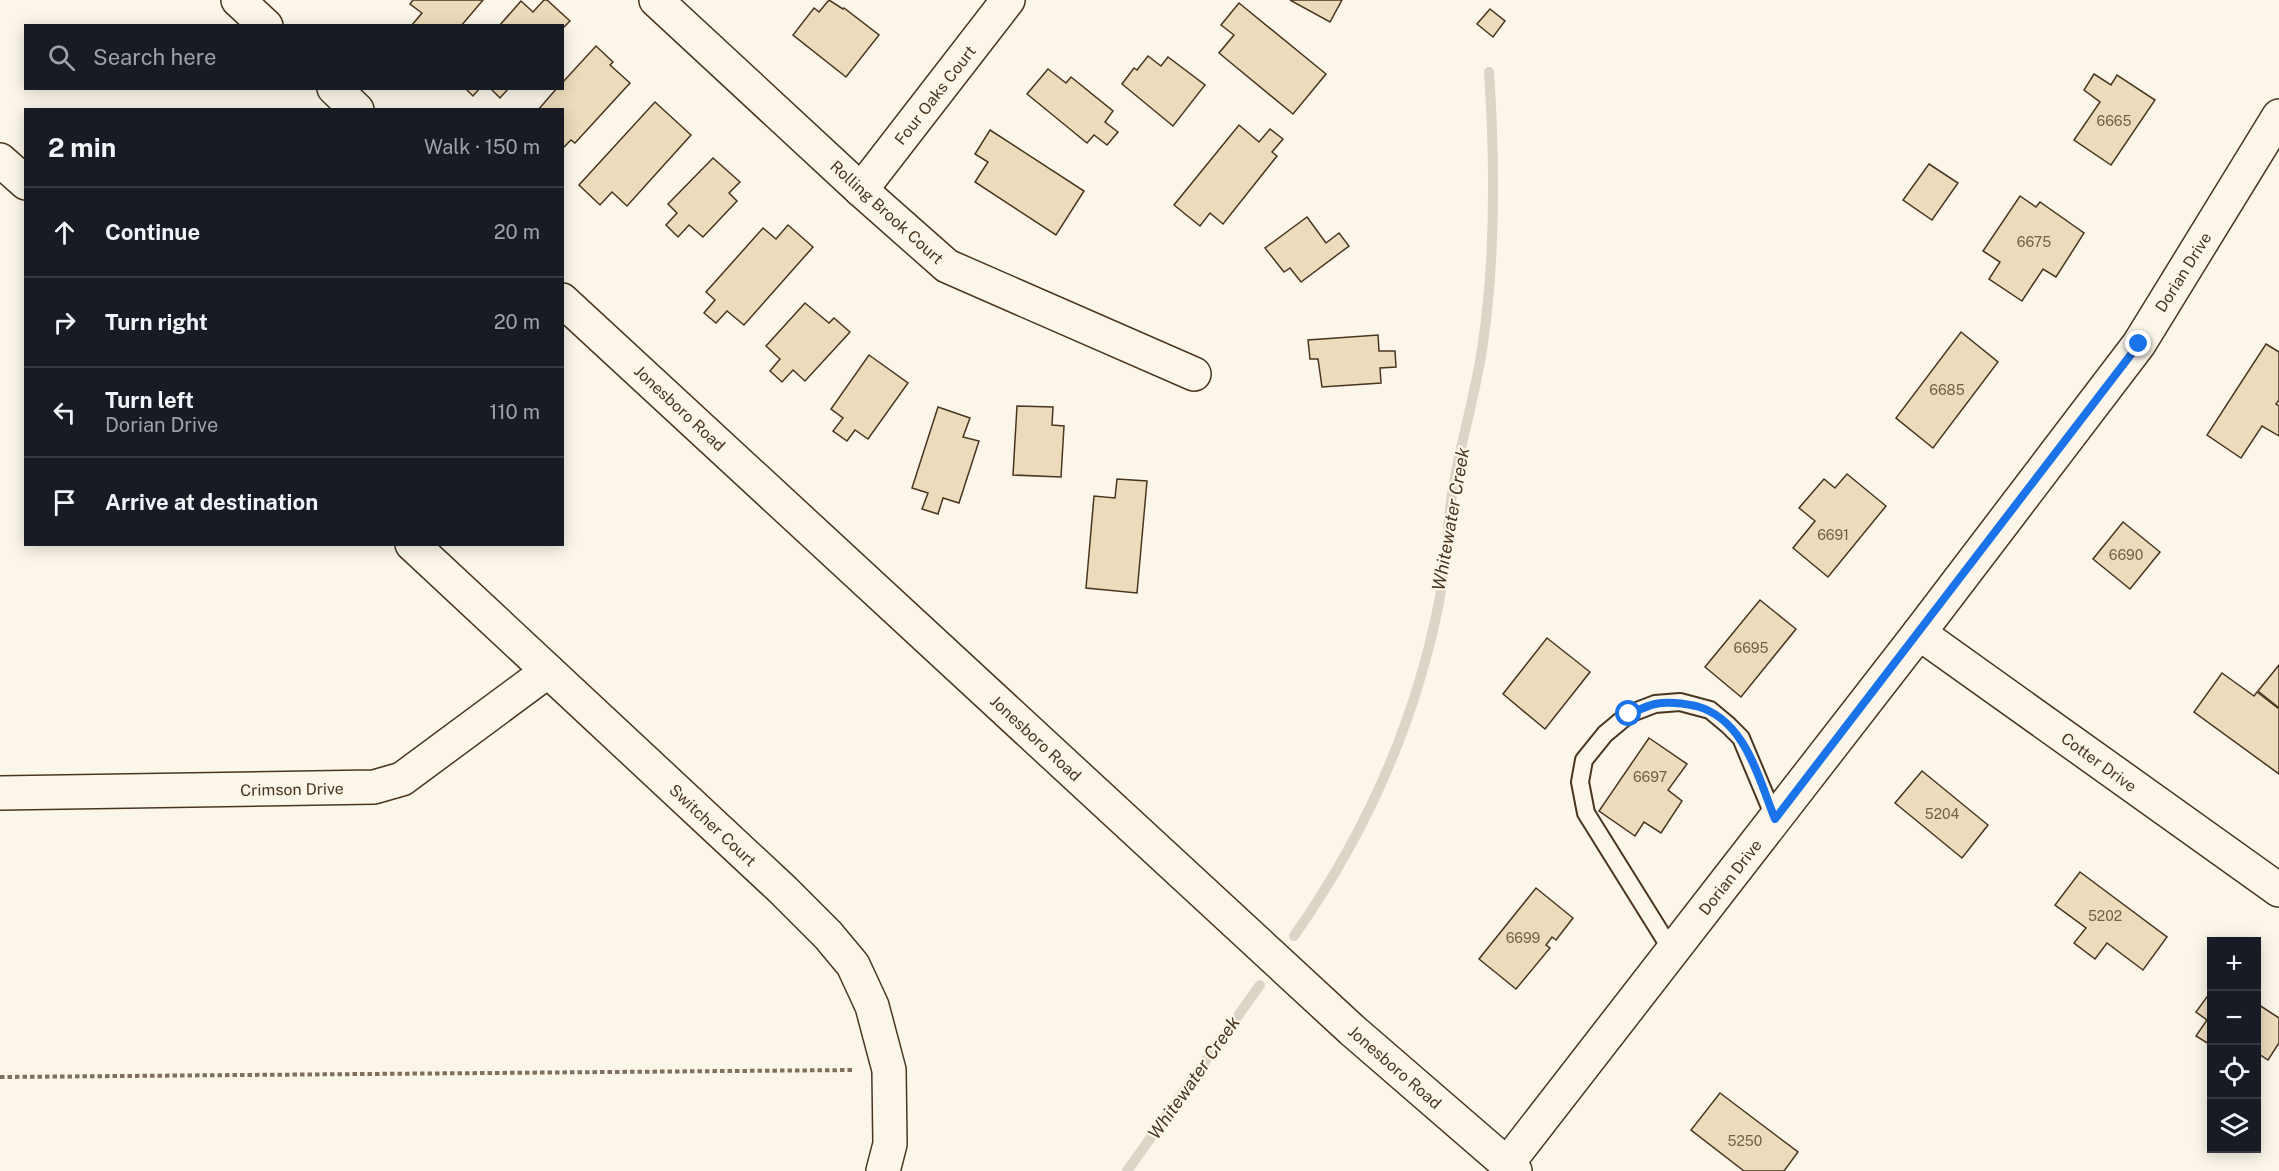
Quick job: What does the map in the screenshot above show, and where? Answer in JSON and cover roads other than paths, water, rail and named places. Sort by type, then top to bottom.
[{"type":"street","points":[[238,0],[264,24]]},
{"type":"street","name":"Rolling Brook Court","points":[[656,0],[861,190],[947,266],[1194,374]]},
{"type":"street","name":"Four Oaks Court","points":[[861,190],[1008,0]]},
{"type":"street","points":[[336,90],[355,108]]},
{"type":"street","name":"Dorian Drive","points":[[1511,1168],[1672,951],[1919,633],[2139,344],[2279,116]]},
{"type":"street","points":[[0,160],[24,181]]},
{"type":"street","name":"Jonesboro Road","points":[[564,302],[1352,1030],[1511,1168]]},
{"type":"street","name":"Switcher Court","points":[[414,546],[783,890],[828,935],[852,965],[873,1006],[889,1070],[890,1144],[883,1171]]},
{"type":"street","name":"Cotter Drive","points":[[1919,633],[2279,890]]},
{"type":"street","name":"Crimson Drive","points":[[0,793],[374,787],[402,779],[548,671]]},
{"type":"lane","points":[[1672,951],[1586,813],[1580,782],[1584,760],[1605,734],[1629,714],[1655,704],[1680,702],[1710,710],[1741,738],[1775,819]]},
{"type":"waterway","name":"Whitewater Creek","points":[[1294,936],[1320,898],[1365,818],[1401,735],[1429,647],[1439,602],[1452,494],[1480,362],[1487,309],[1493,207],[1489,72]]},
{"type":"waterway","name":"Whitewater Creek","points":[[1127,1171],[1260,985]]}]
